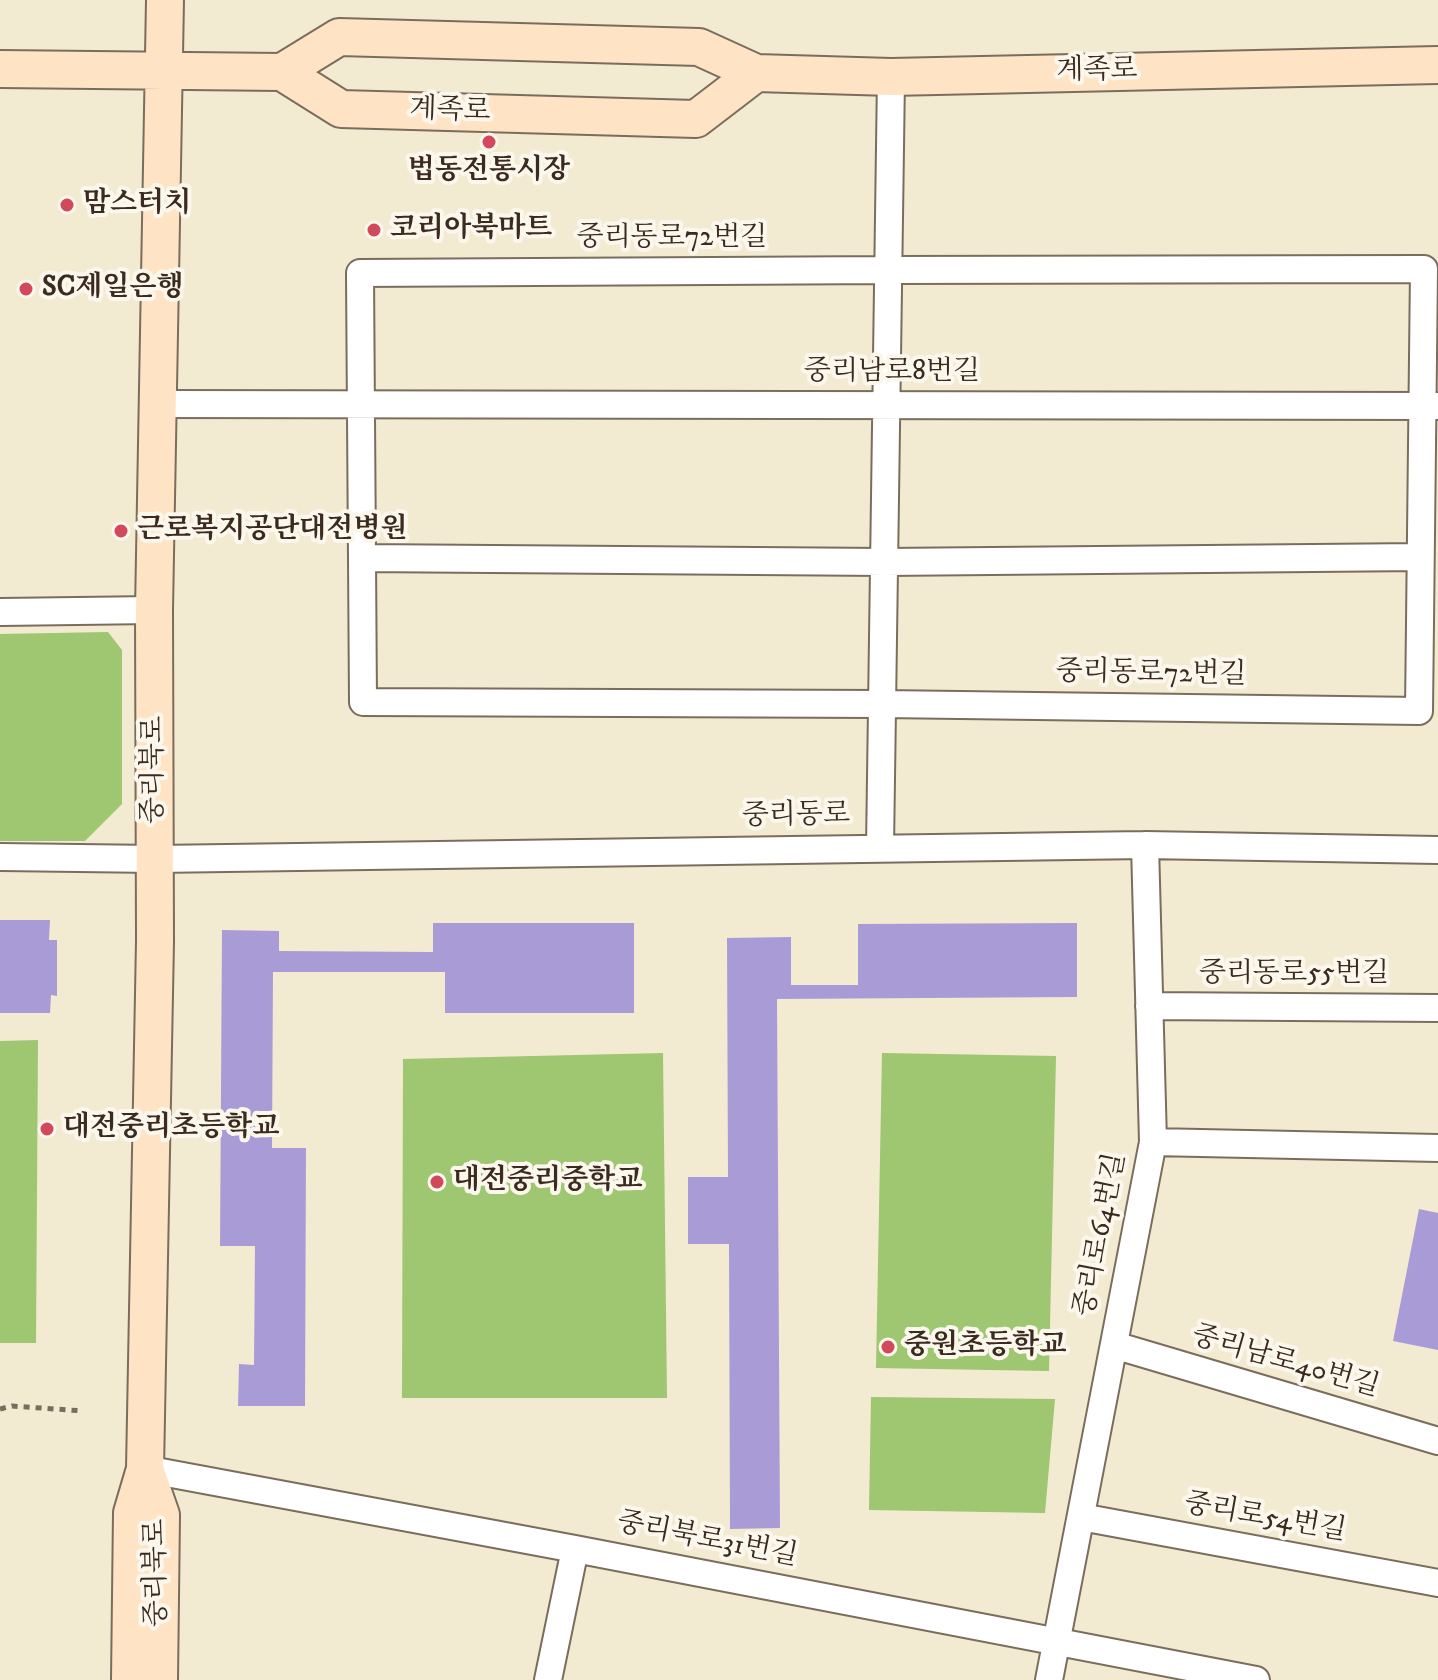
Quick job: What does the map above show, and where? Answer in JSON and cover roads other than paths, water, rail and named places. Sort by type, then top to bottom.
[{"type":"main road","name":"중리북로","points":[[130,1680],[132,1513],[145,1469],[156,859],[154,610],[165,0]]},
{"type":"main road","name":"계족로","points":[[756,73],[696,119],[341,109],[282,72],[339,37],[699,47],[756,73],[891,77],[1438,65]]},
{"type":"main road","points":[[0,69],[282,72]]},
{"type":"main road","name":"중리북로","points":[[145,1469],[161,1515],[159,1680]]},
{"type":"street","points":[[880,848],[891,77]]},
{"type":"street","name":"중리동로72번길","points":[[361,404],[360,273],[1424,269],[1430,406]]},
{"type":"street","name":"중리남로8번길","points":[[157,404],[1430,406]]},
{"type":"street","points":[[361,404],[362,558],[885,562],[1420,557],[1430,406]]},
{"type":"street","name":"중리동로72번길","points":[[362,558],[363,702],[883,704],[1419,711],[1420,557]]},
{"type":"street","points":[[0,612],[154,610]]},
{"type":"street","name":"중리동로","points":[[0,857],[156,859],[1145,845],[1438,850]]},
{"type":"street","name":"중리로64번길","points":[[1049,1680],[1153,1142],[1145,845]]},
{"type":"street","name":"중리동로55번길","points":[[1149,1006],[1438,1008]]},
{"type":"street","points":[[1153,1142],[1438,1148]]},
{"type":"street","name":"중리남로40번길","points":[[1114,1345],[1438,1441]]},
{"type":"street","name":"중리북로31번길","points":[[145,1469],[1256,1680]]},
{"type":"street","name":"중리로54번길","points":[[1081,1517],[1438,1583]]},
{"type":"street","points":[[548,1680],[575,1549]]},
{"type":"place","name":"법동전통시장","points":[[489,142]]},
{"type":"place","name":"맘스터치","points":[[67,205]]},
{"type":"place","name":"코리아북마트","points":[[374,230]]},
{"type":"place","name":"SC제일은행","points":[[26,289]]},
{"type":"place","name":"근로복지공단대전병원","points":[[121,531]]},
{"type":"place","name":"대전중리초등학교","points":[[47,1129]]},
{"type":"place","name":"대전중리중학교","points":[[437,1182]]},
{"type":"place","name":"중원초등학교","points":[[888,1347]]}]
